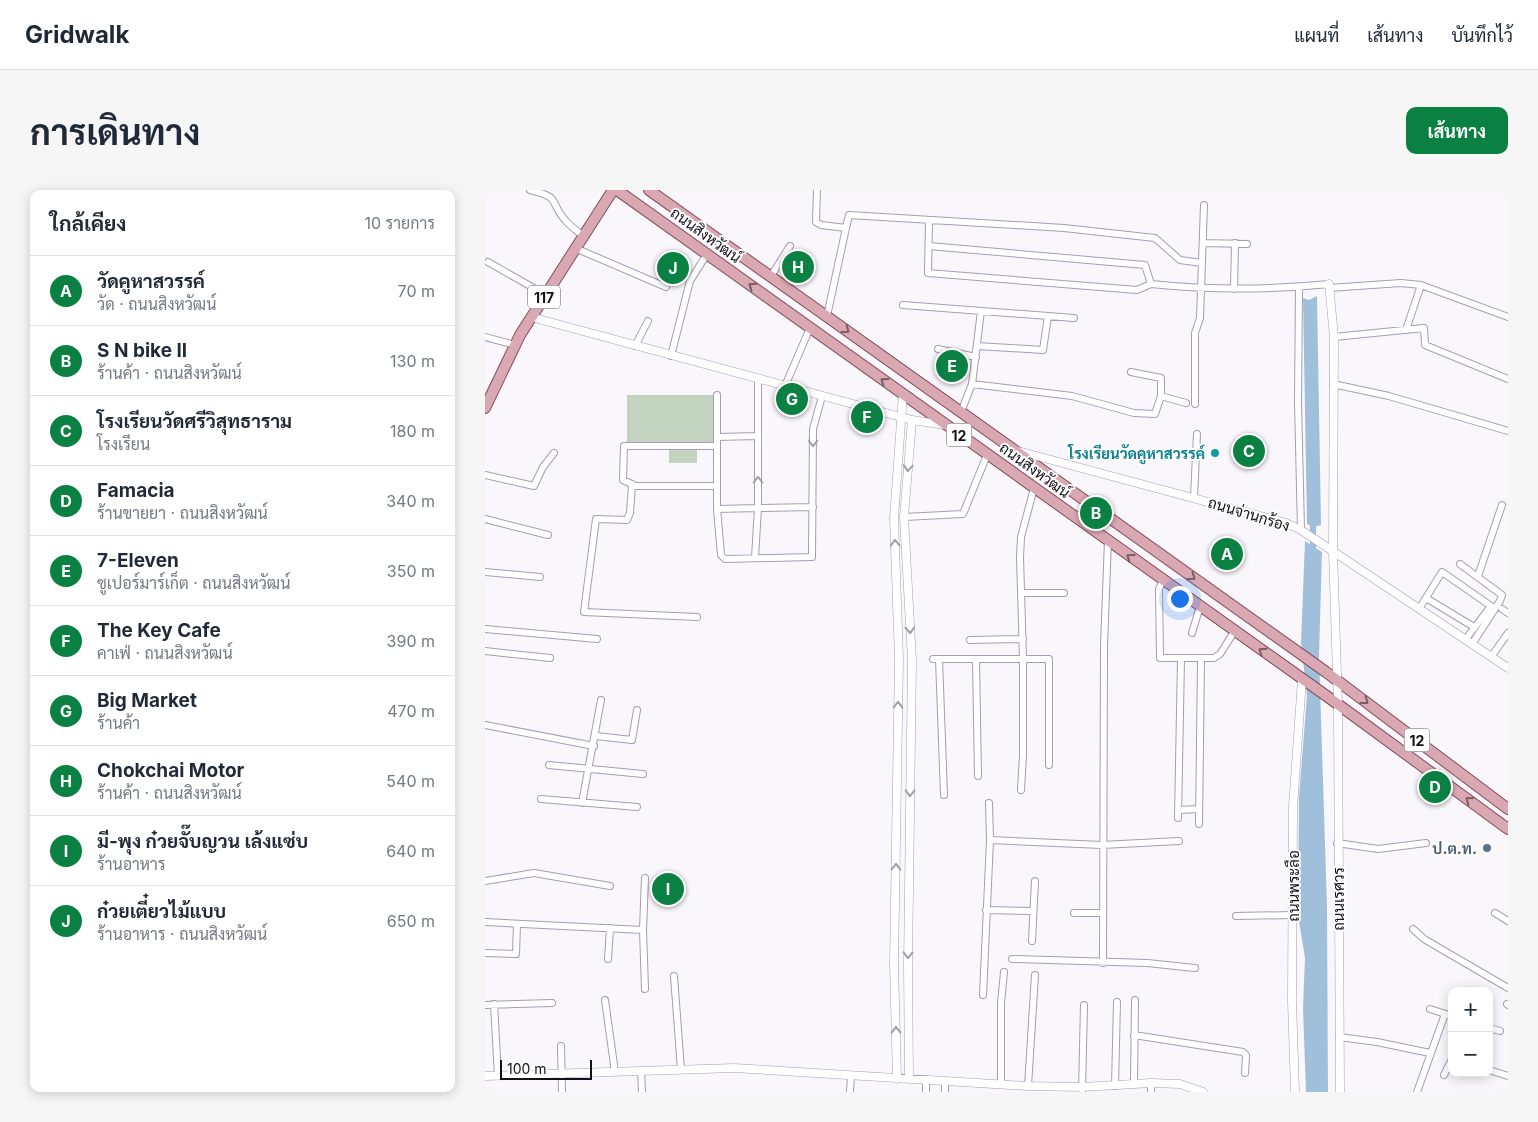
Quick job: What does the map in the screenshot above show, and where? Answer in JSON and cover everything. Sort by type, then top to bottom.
[{"type":"main road","name":"117","points":[[485,408],[515,345],[531,317],[613,190]]},
{"type":"main road","name":"ถนนสิงหวัฒน์","points":[[617,190],[1234,632],[1328,697],[1508,829]]},
{"type":"main road","name":"ถนนสิงหวัฒน์","points":[[649,190],[1336,679],[1508,809]]},
{"type":"street","points":[[530,190],[545,194],[555,200],[563,218],[583,236]]},
{"type":"street","points":[[817,190],[815,222],[821,225],[846,228]]},
{"type":"street","points":[[1195,404],[1195,333],[1200,318],[1204,205]]},
{"type":"street","points":[[827,316],[849,215],[1063,228],[1155,238],[1180,260],[1202,263]]},
{"type":"street","points":[[929,220],[927,273],[1137,290],[1151,284],[1201,289],[1401,283],[1421,285],[1508,317]]},
{"type":"street","points":[[1203,243],[1247,244]]},
{"type":"street","points":[[1234,288],[1235,243]]},
{"type":"street","points":[[771,276],[790,246]]},
{"type":"street","points":[[929,246],[1145,265],[1151,284]]},
{"type":"street","points":[[575,248],[666,287]]},
{"type":"street","points":[[671,356],[690,281],[707,254]]},
{"type":"street","points":[[488,262],[546,295]]},
{"type":"street","points":[[1406,330],[1421,285]]},
{"type":"street","name":"ถนนเรศวร","points":[[1329,286],[1334,338],[1333,552],[1337,705],[1341,1092]]},
{"type":"street","points":[[1299,287],[1297,402],[1301,530]]},
{"type":"street","points":[[903,305],[1074,318]]},
{"type":"street","points":[[961,412],[973,384],[981,311]]},
{"type":"street","points":[[977,346],[1043,350],[1048,316]]},
{"type":"street","points":[[531,317],[912,420],[945,425]]},
{"type":"street","points":[[635,346],[648,321]]},
{"type":"street","points":[[785,386],[810,328]]},
{"type":"street","points":[[1334,338],[1424,328],[1425,344],[1508,379]]},
{"type":"street","points":[[485,337],[515,345]]},
{"type":"street","points":[[938,349],[976,357]]},
{"type":"street","points":[[973,384],[1072,396],[1134,413],[1155,414],[1161,396],[1161,378],[1131,372]]},
{"type":"street","points":[[755,558],[758,508],[758,378]]},
{"type":"street","points":[[1333,384],[1389,396],[1508,430]]},
{"type":"street","points":[[897,1079],[895,964],[899,660],[894,518],[903,394]]},
{"type":"street","points":[[717,395],[717,510],[722,558],[812,557],[813,429],[823,396]]},
{"type":"street","points":[[1161,396],[1186,403]]},
{"type":"street","points":[[909,1079],[908,965],[911,660],[904,517],[912,420]]},
{"type":"street","points":[[1194,497],[1197,434]]},
{"type":"street","points":[[717,437],[757,436]]},
{"type":"street","points":[[717,446],[623,446],[622,478],[632,485],[671,487],[717,486]]},
{"type":"street","name":"ถนนจ่านกร้อง","points":[[1015,450],[1286,523],[1301,530],[1508,668]]},
{"type":"street","points":[[485,475],[534,486],[543,467],[554,453]]},
{"type":"street","points":[[904,517],[963,514],[987,454]]},
{"type":"street","points":[[632,485],[630,513],[627,520],[596,519],[584,612],[697,617]]},
{"type":"street","points":[[1021,790],[1023,754],[1023,639],[1021,537],[1034,488]]},
{"type":"street","points":[[1478,576],[1502,505]]},
{"type":"street","points":[[717,510],[813,507]]},
{"type":"street","points":[[485,519],[548,536]]},
{"type":"street","points":[[1103,963],[1102,845],[1107,540]]},
{"type":"street","points":[[1460,564],[1499,591],[1502,596],[1468,642]]},
{"type":"street","points":[[485,572],[540,577]]},
{"type":"street","points":[[1419,609],[1442,572],[1491,606],[1474,627],[1468,642]]},
{"type":"street","points":[[1163,580],[1159,590],[1161,658],[1201,660],[1217,657],[1234,632]]},
{"type":"street","points":[[1021,593],[1064,593]]},
{"type":"street","points":[[1426,598],[1474,627]]},
{"type":"street","points":[[1192,633],[1200,606]]},
{"type":"street","points":[[485,629],[597,639]]},
{"type":"street","points":[[1491,657],[1508,633]]},
{"type":"street","points":[[970,640],[1023,639]]},
{"type":"street","points":[[485,651],[550,658]]},
{"type":"street","points":[[944,795],[936,659],[1049,659],[1049,765]]},
{"type":"street","points":[[976,659],[977,776]]},
{"type":"street","points":[[1179,818],[1181,659]]},
{"type":"street","points":[[1199,824],[1201,660]]},
{"type":"street","name":"ถนนพระลือ","points":[[1295,1092],[1292,1000],[1293,807],[1302,680]]},
{"type":"street","points":[[582,803],[596,736],[601,700]]},
{"type":"street","points":[[596,736],[632,740],[637,710]]},
{"type":"street","points":[[485,726],[594,746]]},
{"type":"street","points":[[549,765],[643,774]]},
{"type":"street","points":[[541,799],[637,807]]},
{"type":"street","points":[[983,995],[990,840],[989,803]]},
{"type":"street","points":[[1179,810],[1199,809]]},
{"type":"street","points":[[990,840],[1102,845],[1179,841]]},
{"type":"street","points":[[1337,843],[1378,849],[1426,843]]},
{"type":"street","points":[[485,881],[534,874],[610,886]]},
{"type":"street","points":[[645,878],[643,930],[645,990]]},
{"type":"street","points":[[1032,941],[1035,881]]},
{"type":"street","points":[[986,910],[1033,911]]},
{"type":"street","points":[[1074,913],[1103,913]]},
{"type":"street","points":[[1495,913],[1508,921]]},
{"type":"street","points":[[1236,916],[1293,915]]},
{"type":"street","points":[[485,922],[643,930]]},
{"type":"street","points":[[485,953],[516,954],[517,924]]},
{"type":"street","points":[[608,959],[609,928]]},
{"type":"street","points":[[1413,929],[1424,939],[1508,988]]},
{"type":"street","points":[[1012,959],[1147,963],[1195,968]]},
{"type":"street","points":[[1001,1084],[1001,1003],[1004,972]]},
{"type":"street","points":[[1028,1086],[1035,975]]},
{"type":"street","points":[[674,976],[681,1070]]},
{"type":"street","points":[[605,1000],[615,1072]]},
{"type":"street","points":[[1134,1084],[1135,1000]]},
{"type":"street","points":[[1115,1086],[1117,1002]]},
{"type":"street","points":[[485,1004],[552,1003]]},
{"type":"street","points":[[494,1004],[498,1076]]},
{"type":"street","points":[[1082,1089],[1084,1005]]},
{"type":"street","points":[[1417,1092],[1431,1053],[1448,1015],[1430,1008]]},
{"type":"street","points":[[1493,1029],[1500,1031]]},
{"type":"street","points":[[1134,1035],[1243,1052],[1246,1055],[1245,1073]]},
{"type":"street","points":[[1339,1037],[1377,1042],[1431,1053]]},
{"type":"street","points":[[561,1046],[562,1092]]},
{"type":"street","points":[[485,1076],[734,1068],[1082,1089],[1151,1083],[1180,1084],[1203,1092]]},
{"type":"street","points":[[1445,1075],[1448,1068]]},
{"type":"street","points":[[641,1071],[642,1092]]},
{"type":"street","points":[[1493,1071],[1508,1076]]},
{"type":"street","points":[[850,1092],[851,1076]]},
{"type":"street","points":[[926,1080],[926,1092]]},
{"type":"street","points":[[945,1082],[945,1092]]},
{"type":"street","points":[[1151,1083],[1151,1092]]},
{"type":"green space","points":[[627,395],[717,395],[717,446],[697,446],[697,463],[669,463],[669,446],[627,446]]},
{"type":"water","points":[[1317,296],[1321,525],[1313,527],[1307,524],[1303,298],[1309,300]]},
{"type":"water","points":[[1305,541],[1322,552],[1319,655],[1327,907],[1328,1092],[1306,1092],[1303,1008],[1305,958],[1298,915],[1299,797],[1307,695],[1301,643]]},
{"type":"waterway","points":[[1313,518],[1313,553]]},
{"type":"place","name":"Chokchai Motor","points":[[798,267]]},
{"type":"place","name":"ก๋วยเตี๋ยวไม้แบบ","points":[[673,268]]},
{"type":"place","name":"7-Eleven","points":[[952,366]]},
{"type":"place","name":"Big Market","points":[[792,399]]},
{"type":"place","name":"The Key Cafe","points":[[867,417]]},
{"type":"place","name":"โรงเรียนวัดศรีวิสุทธาราม","points":[[1249,451]]},
{"type":"place","name":"โรงเรียนวัดคูหาสวรรค์","points":[[1215,453]]},
{"type":"place","name":"S N bike II","points":[[1096,513]]},
{"type":"place","name":"วัดคูหาสวรรค์","points":[[1227,554]]},
{"type":"place","name":"Famacia","points":[[1435,787]]},
{"type":"place","name":"ป.ต.ท.","points":[[1487,848]]},
{"type":"place","name":"มี-พุง ก๋วยจั๊บญวน เล้งแซ่บ","points":[[668,889]]}]
